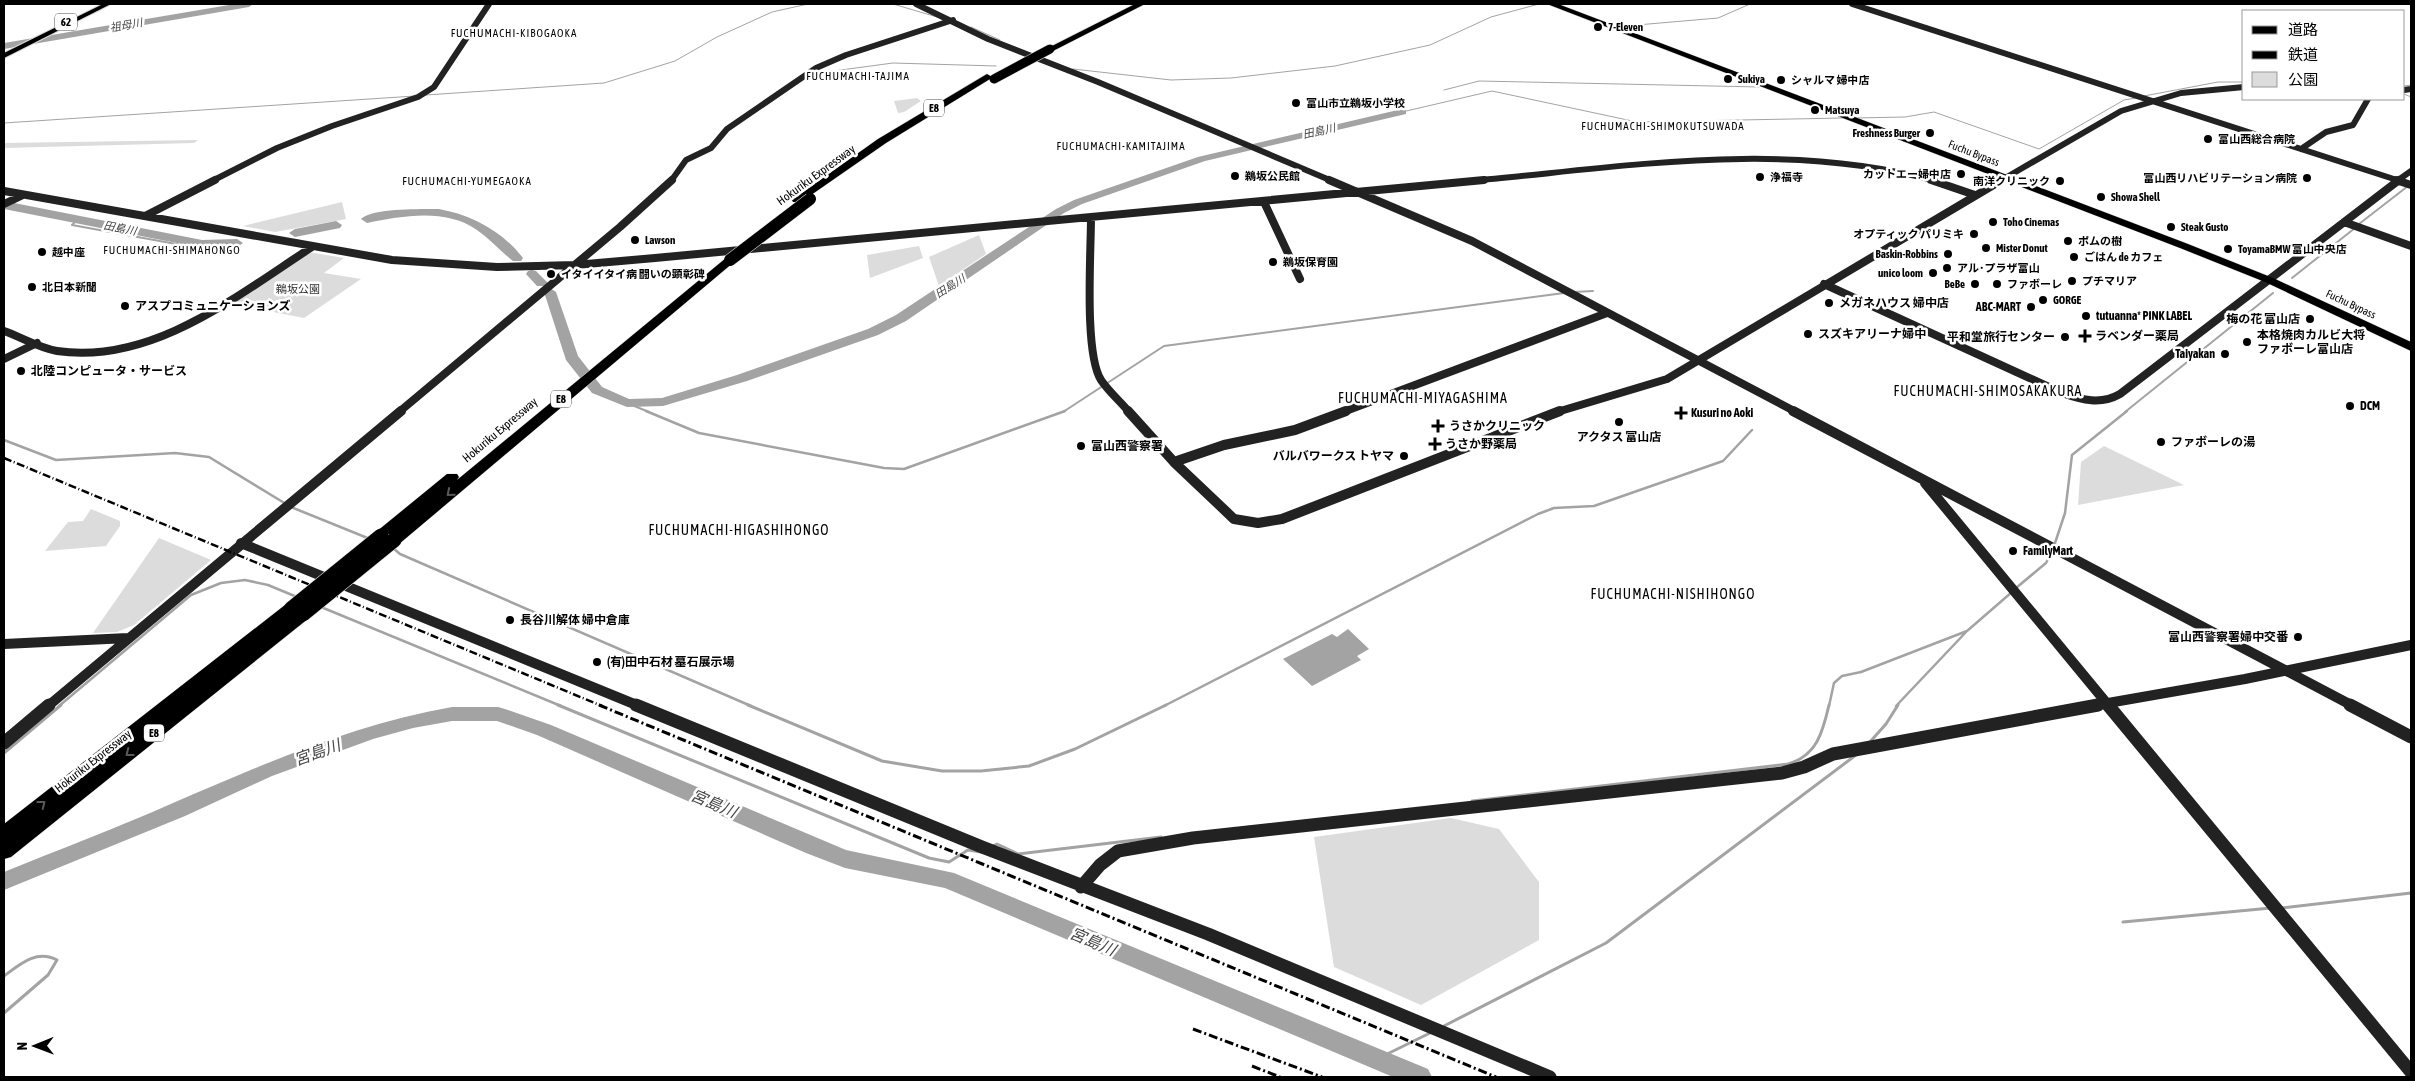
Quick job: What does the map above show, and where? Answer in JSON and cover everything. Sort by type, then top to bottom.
[{"type":"highway","name":"Hokuriku Expressway","points":[[4,851],[797,200],[882,141],[990,78],[1130,4]]},
{"type":"highway","name":"Hokuriku Expressway","points":[[1046,48],[1141,4]]},
{"type":"highway","name":"Fuchu Bypass","points":[[1551,4],[2007,177]]},
{"type":"highway","name":"Fuchu Bypass","points":[[1560,4],[2271,278],[2411,343]]},
{"type":"highway","name":"Hokuriku Expressway","points":[[723,260],[865,160],[990,78]]},
{"type":"highway","name":"Fuchu Bypass","points":[[2271,278],[2411,347]]},
{"type":"highway","name":"Hokuriku Expressway","points":[[4,834],[297,612]]},
{"type":"main road","name":"62","points":[[4,54],[102,4]]},
{"type":"main road","name":"62","points":[[4,54],[18,45],[40,38],[108,4]]},
{"type":"street","points":[[145,216],[277,148],[332,126],[418,97],[434,87],[489,4]]},
{"type":"street","points":[[916,4],[988,39],[1098,82],[1472,241],[2411,737]]},
{"type":"street","points":[[1852,4],[2411,185]]},
{"type":"street","points":[[4,743],[242,542],[576,265],[648,203],[671,181],[686,160],[711,148],[727,129],[807,74],[846,55],[949,20],[960,19]]},
{"type":"street","points":[[1091,217],[1093,358],[1101,380],[1174,462],[1234,519],[1244,523],[1262,523],[1282,520],[1562,410],[1659,382],[2121,111],[2149,100],[2216,88],[2242,86]]},
{"type":"street","points":[[2301,149],[2326,132],[2354,126],[2367,100]]},
{"type":"street","points":[[4,191],[392,260],[477,267],[576,265],[1720,158],[1837,163],[1863,166],[1938,180],[1975,195]]},
{"type":"street","points":[[1824,284],[2062,393],[2076,398],[2099,401],[2108,400],[2120,394],[2411,171]]},
{"type":"street","points":[[5,203],[23,195]]},
{"type":"street","points":[[1264,202],[1300,279]]},
{"type":"street","points":[[2344,222],[2411,246]]},
{"type":"street","points":[[4,331],[55,350],[98,352],[130,346],[154,339],[184,326],[312,246]]},
{"type":"street","points":[[1174,462],[1224,445],[1295,430],[1607,313]]},
{"type":"street","points":[[4,359],[37,343]]},
{"type":"street","points":[[1922,479],[2411,1072]]},
{"type":"street","points":[[242,542],[1081,887],[1208,934],[1550,1077]]},
{"type":"street","points":[[4,644],[128,638]]},
{"type":"street","points":[[1081,887],[1100,865],[1118,851],[1194,838],[1782,773],[1804,767],[1833,754],[1868,749],[1939,733],[2108,705],[2411,645]]},
{"type":"green space","points":[[917,98],[921,101],[904,112],[898,113],[894,101]]},
{"type":"green space","points":[[198,140],[194,143],[4,148],[4,143]]},
{"type":"green space","points":[[342,202],[346,219],[275,232],[243,226]]},
{"type":"green space","points":[[979,235],[986,254],[939,286],[929,257]]},
{"type":"green space","points":[[919,246],[923,258],[870,278],[867,255]]},
{"type":"green space","name":"鵜坂公園","points":[[308,252],[344,258],[324,273],[361,279],[304,318],[227,303]]},
{"type":"green space","points":[[2104,446],[2184,485],[2078,505],[2081,462]]},
{"type":"green space","points":[[91,509],[120,521],[120,526],[106,546],[45,551],[68,522],[83,521]]},
{"type":"green space","points":[[159,538],[211,560],[134,625],[117,632],[93,633]]},
{"type":"green space","points":[[1451,818],[1499,829],[1539,882],[1539,940],[1421,1005],[1334,967],[1314,837]]},
{"type":"shaded area","points":[[1348,629],[1369,649],[1357,656],[1361,660],[1312,686],[1283,659],[1332,634],[1337,637]]},
{"type":"waterway","name":"祖母川","points":[[4,46],[249,4]]},
{"type":"waterway","points":[[426,95],[604,83],[675,61],[717,37],[772,12],[808,4]]},
{"type":"waterway","points":[[893,4],[937,17]]},
{"type":"waterway","points":[[1073,69],[1171,80],[1231,78],[1335,66],[1430,45],[1491,17],[1539,4]]},
{"type":"waterway","points":[[1630,28],[1637,25],[1718,18],[1750,4]]},
{"type":"waterway","points":[[971,27],[1000,40]]},
{"type":"waterway","points":[[811,74],[893,63],[996,66]]},
{"type":"waterway","points":[[1444,90],[1479,81],[1759,87]]},
{"type":"waterway","points":[[2144,96],[2218,82],[2242,82]]},
{"type":"waterway","points":[[2405,86],[2411,85]]},
{"type":"waterway","points":[[1402,112],[1492,91],[1637,122],[1844,118]]},
{"type":"waterway","points":[[2405,94],[2411,97]]},
{"type":"waterway","points":[[4,123],[415,96]]},
{"type":"waterway","points":[[1855,118],[1905,117],[1934,112],[2039,149],[2124,100],[2136,98]]},
{"type":"waterway","name":"田島川","points":[[550,292],[571,357],[597,390],[627,403],[663,402],[742,378],[873,332],[901,318],[1060,211],[1078,202],[1202,159],[1402,112]]},
{"type":"waterway","points":[[2359,224],[2408,186]]},
{"type":"waterway","name":"田島川","points":[[4,205],[202,244],[237,243]]},
{"type":"waterway","name":"田島川","points":[[367,219],[424,212],[453,215],[479,226],[517,258]]},
{"type":"waterway","points":[[77,220],[72,225],[187,246],[199,243]]},
{"type":"waterway","name":"田島川","points":[[295,233],[336,225]]},
{"type":"waterway","points":[[2292,278],[2355,228]]},
{"type":"waterway","name":"田島川","points":[[532,274],[542,283]]},
{"type":"waterway","points":[[1574,292],[1593,291]]},
{"type":"waterway","points":[[1064,411],[1164,346],[1564,293]]},
{"type":"waterway","points":[[2125,412],[2273,293]]},
{"type":"waterway","points":[[627,403],[649,412]]},
{"type":"waterway","points":[[646,411],[699,433],[884,468],[904,469],[1064,411]]},
{"type":"waterway","points":[[2054,546],[2065,513],[2072,455],[2127,411]]},
{"type":"waterway","points":[[1165,705],[1538,514],[1554,508],[1594,506],[1723,461],[1752,430]]},
{"type":"waterway","points":[[4,440],[56,460],[175,453],[209,457],[286,504]]},
{"type":"waterway","points":[[291,507],[370,539]]},
{"type":"waterway","points":[[393,548],[400,554],[751,706]]},
{"type":"waterway","points":[[2016,588],[2046,563],[2052,551]]},
{"type":"waterway","points":[[59,706],[191,595],[221,583],[245,580],[268,585],[297,597]]},
{"type":"waterway","points":[[1967,631],[2012,592]]},
{"type":"waterway","points":[[321,607],[561,706]]},
{"type":"waterway","points":[[1829,706],[1834,683],[1842,676],[1861,672],[1967,631]]},
{"type":"waterway","points":[[1896,706],[1967,631]]},
{"type":"waterway","points":[[4,753],[61,705]]},
{"type":"waterway","points":[[558,705],[929,858],[949,862],[968,850],[981,852]]},
{"type":"waterway","points":[[748,705],[882,761],[942,771],[981,771],[1029,766],[1075,749],[1165,705]]},
{"type":"waterway","points":[[1472,801],[1788,764],[1798,760],[1812,749],[1821,733],[1829,705]]},
{"type":"waterway","points":[[1869,743],[1886,724],[1898,705]]},
{"type":"waterway","name":"宮島川","points":[[4,881],[178,810],[265,771],[370,733],[413,721],[452,714],[498,714],[544,730],[813,847],[845,859],[947,879],[1420,1077]]},
{"type":"waterway","points":[[1442,1027],[1606,943],[1856,755]]},
{"type":"waterway","points":[[993,846],[997,844],[1018,854],[1161,837]]},
{"type":"waterway","points":[[2281,908],[2411,893]]},
{"type":"waterway","points":[[2123,922],[2271,908]]},
{"type":"waterway","points":[[4,976],[29,959],[43,956],[57,960],[48,975],[4,1013]]},
{"type":"waterway","points":[[1377,1059],[1430,1033]]},
{"type":"railway","points":[[4,458],[602,706]]},
{"type":"railway","points":[[599,705],[1496,1077]]},
{"type":"railway","points":[[1193,1029],[1322,1077]]},
{"type":"railway","points":[[1252,1066],[1280,1077]]},
{"type":"place","name":"7-Eleven","points":[[1598,27]]},
{"type":"place","name":"Sukiya","points":[[1728,79]]},
{"type":"place","name":"シャルマ 婦中店","points":[[1781,80]]},
{"type":"place","name":"富山市立鵜坂小学校","points":[[1296,103]]},
{"type":"place","name":"Matsuya","points":[[1815,110]]},
{"type":"place","name":"Freshness Burger","points":[[1930,133]]},
{"type":"place","name":"富山西総合病院","points":[[2208,139]]},
{"type":"place","name":"カットエー婦中店","points":[[1961,174]]},
{"type":"place","name":"鵜坂公民館","points":[[1235,176]]},
{"type":"place","name":"浄福寺","points":[[1760,177]]},
{"type":"place","name":"富山西リハビリテーション病院","points":[[2307,178]]},
{"type":"place","name":"南洋クリニック","points":[[2060,181]]},
{"type":"place","name":"Showa Shell","points":[[2101,197]]},
{"type":"place","name":"Toho Cinemas","points":[[1993,222]]},
{"type":"place","name":"Steak Gusto","points":[[2171,227]]},
{"type":"place","name":"オプティック パリミキ","points":[[1974,234]]},
{"type":"place","name":"Lawson","points":[[635,240]]},
{"type":"place","name":"ポムの樹","points":[[2068,241]]},
{"type":"place","name":"Mister Donut","points":[[1986,248]]},
{"type":"place","name":"ToyamaBMW 富山中央店","points":[[2228,249]]},
{"type":"place","name":"越中座","points":[[42,252]]},
{"type":"place","name":"Baskin-Robbins","points":[[1948,254]]},
{"type":"place","name":"ごはん de カフェ","points":[[2074,257]]},
{"type":"place","name":"鵜坂保育園","points":[[1273,262]]},
{"type":"place","name":"アル･プラザ富山","points":[[1947,268]]},
{"type":"place","name":"unico loom","points":[[1933,273]]},
{"type":"place","name":"イタイイタイ病 闘いの顕彰碑","points":[[551,274]]},
{"type":"place","name":"プチマリア","points":[[2072,281]]},
{"type":"place","name":"BeBe","points":[[1975,284]]},
{"type":"place","name":"ファボーレ","points":[[1997,284]]},
{"type":"place","name":"北日本新聞","points":[[32,287]]},
{"type":"place","name":"GORGE","points":[[2043,300]]},
{"type":"place","name":"メガネハウス 婦中店","points":[[1829,303]]},
{"type":"place","name":"アスプコミュニケーションズ","points":[[125,306]]},
{"type":"place","name":"ABC-MART","points":[[2031,307]]},
{"type":"place","name":"tutuanna* PINK LABEL","points":[[2086,316]]},
{"type":"place","name":"梅の花 富山店","points":[[2310,319]]},
{"type":"place","name":"スズキアリーナ婦中","points":[[1808,334]]},
{"type":"place","name":"ラベンダー薬局","points":[[2085,336]]},
{"type":"place","name":"平和堂旅行センター","points":[[2065,337]]},
{"type":"place","name":"本格焼肉カルビ大将 ファボーレ富山店","points":[[2247,342]]},
{"type":"place","name":"Taiyakan","points":[[2225,354]]},
{"type":"place","name":"北陸コンピュータ・サービス","points":[[21,371]]},
{"type":"place","name":"DCM","points":[[2350,406]]},
{"type":"place","name":"Kusuri no Aoki","points":[[1681,413]]},
{"type":"place","name":"アクタス 富山店","points":[[1619,422]]},
{"type":"place","name":"うさかクリニック","points":[[1438,426]]},
{"type":"place","name":"ファボーレの湯","points":[[2161,442]]},
{"type":"place","name":"うさか野薬局","points":[[1435,444]]},
{"type":"place","name":"富山西警察署","points":[[1081,446]]},
{"type":"place","name":"バルバワークス トヤマ","points":[[1404,456]]},
{"type":"place","name":"FamilyMart","points":[[2013,551]]},
{"type":"place","name":"長谷川解体 婦中倉庫","points":[[510,620]]},
{"type":"place","name":"富山西警察署婦中交番","points":[[2298,637]]},
{"type":"place","name":"(有)田中石材 墓石展示場","points":[[597,662]]},
{"type":"district","name":"FUCHUMACHI-KIBOGAOKA","points":[[514,33]]},
{"type":"district","name":"FUCHUMACHI-TAJIMA","points":[[858,76]]},
{"type":"district","name":"FUCHUMACHI-SHIMOKUTSUWADA","points":[[1663,126]]},
{"type":"district","name":"FUCHUMACHI-KAMITAJIMA","points":[[1121,146]]},
{"type":"district","name":"FUCHUMACHI-YUMEGAOKA","points":[[467,181]]},
{"type":"district","name":"FUCHUMACHI-SHIMAHONGO","points":[[172,250]]},
{"type":"district","name":"FUCHUMACHI-SHIMOSAKAKURA","points":[[1988,391]]},
{"type":"district","name":"FUCHUMACHI-MIYAGASHIMA","points":[[1423,398]]},
{"type":"district","name":"FUCHUMACHI-HIGASHIHONGO","points":[[739,530]]},
{"type":"district","name":"FUCHUMACHI-NISHIHONGO","points":[[1673,594]]}]
